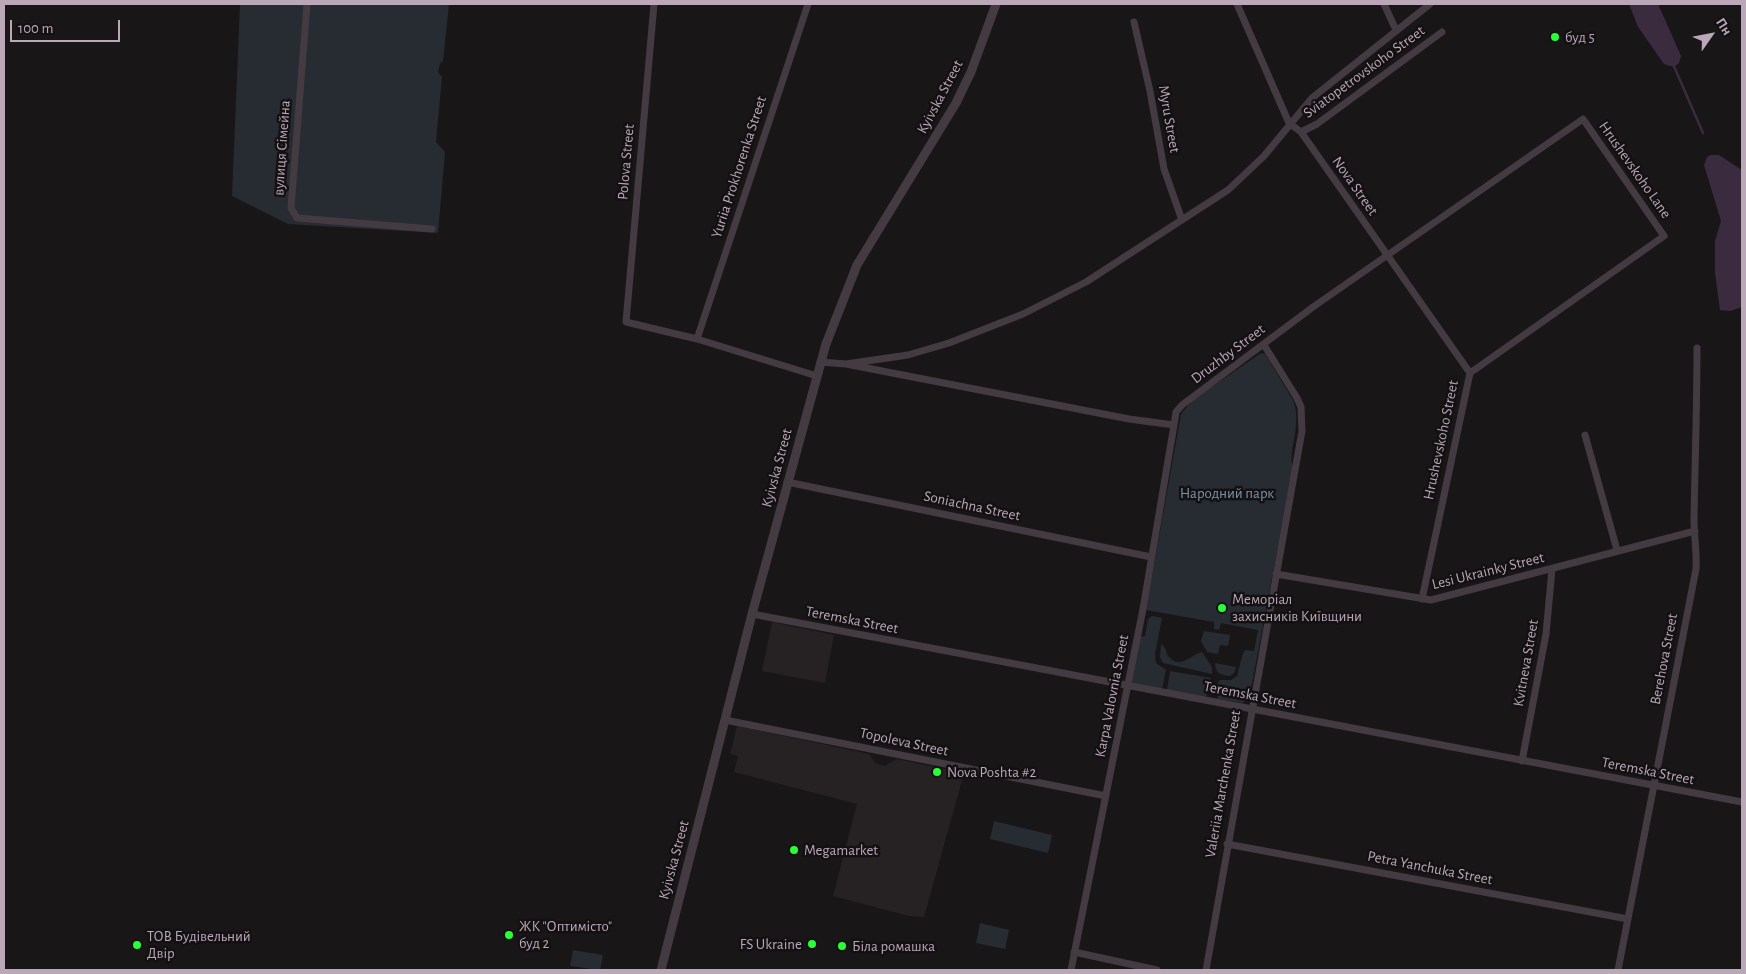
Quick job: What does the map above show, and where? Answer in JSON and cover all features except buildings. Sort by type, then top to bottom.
[{"type":"street","name":"вулиця Сімейна","points":[[307,4],[291,208],[297,218],[432,229]]},
{"type":"street","name":"Polova Street","points":[[654,4],[626,322],[697,339]]},
{"type":"street","name":"Yuriia Prokhorenka Street","points":[[697,339],[808,4]]},
{"type":"street","name":"Kyivska Street","points":[[660,970],[752,614],[820,362],[857,265],[956,103],[971,72],[996,4]]},
{"type":"street","name":"Nova Street","points":[[1238,4],[1290,123],[1300,132],[1470,373]]},
{"type":"street","points":[[1384,4],[1396,30]]},
{"type":"street","name":"Sviatopetrovskoho Street","points":[[846,364],[908,355],[950,342],[1023,314],[1086,282],[1228,190],[1247,174],[1290,123],[1326,85],[1430,4]]},
{"type":"street","name":"Myru Street","points":[[1134,22],[1150,91],[1164,169],[1182,220]]},
{"type":"street","name":"Sviatopetrovskoho Street","points":[[1300,132],[1317,124],[1442,32]]},
{"type":"street","name":"Hrushevskoho Lane","points":[[1583,119],[1664,236]]},
{"type":"street","name":"Druzhby Street","points":[[1174,425],[1176,412],[1182,405],[1313,307],[1583,119]]},
{"type":"street","name":"Hrushevskoho Street","points":[[1422,599],[1470,373],[1664,236]]},
{"type":"street","points":[[697,339],[816,376]]},
{"type":"street","name":"Valeriia Marchenka Street","points":[[1206,970],[1250,709],[1297,467],[1302,419],[1297,398],[1264,345]]},
{"type":"street","name":"Berehova Street","points":[[1618,970],[1696,568],[1697,348]]},
{"type":"street","points":[[820,362],[846,364],[1129,419],[1174,425]]},
{"type":"street","name":"Karpa Valovnia Street","points":[[1071,970],[1127,686],[1174,425]]},
{"type":"street","points":[[1585,435],[1617,550]]},
{"type":"street","name":"Soniachna Street","points":[[787,482],[1151,557]]},
{"type":"street","name":"Lesi Ukrainky Street","points":[[1276,574],[1286,574],[1422,599],[1439,598],[1695,531]]},
{"type":"street","name":"Kvitneva Street","points":[[1522,761],[1546,634],[1552,569]]},
{"type":"street","name":"Teremska Street","points":[[752,614],[1654,787],[1742,802]]},
{"type":"street","name":"Topoleva Street","points":[[725,720],[1106,796]]},
{"type":"street","name":"Petra Yanchuka Street","points":[[1227,844],[1628,919]]},
{"type":"street","points":[[1074,952],[1157,970]]},
{"type":"shaded area","points":[[1629,4],[1658,4],[1681,56],[1679,63],[1674,67],[1664,64],[1638,27]]},
{"type":"shaded area","points":[[1719,155],[1742,170],[1742,307],[1730,311],[1720,310],[1715,273],[1715,241],[1721,221],[1704,165],[1707,157]]},
{"type":"shaded area","points":[[772,622],[834,635],[825,683],[762,671]]},
{"type":"shaded area","points":[[737,726],[869,754],[875,763],[885,766],[896,759],[964,773],[924,917],[909,916],[833,896],[857,804],[734,772],[738,756],[730,754]]},
{"type":"green space","points":[[240,4],[449,4],[443,61],[438,72],[442,77],[436,142],[445,152],[438,233],[288,224],[232,196]]},
{"type":"green space","name":"Народний парк","points":[[1261,353],[1265,354],[1293,400],[1296,410],[1296,428],[1292,453],[1293,467],[1249,699],[1242,703],[1218,699],[1216,685],[1220,680],[1231,680],[1237,676],[1245,650],[1254,651],[1258,630],[1221,623],[1219,630],[1214,629],[1214,622],[1146,610],[1181,414],[1193,400]]},
{"type":"green space","points":[[1152,616],[1162,618],[1155,654],[1156,663],[1166,670],[1162,689],[1134,684],[1131,680],[1140,637],[1145,636],[1148,619]]},
{"type":"green space","points":[[1204,631],[1230,635],[1228,646],[1220,645],[1218,654],[1207,652],[1201,641]]},
{"type":"green space","points":[[1161,644],[1169,657],[1177,662],[1182,662],[1202,652],[1212,667],[1212,674],[1163,663],[1160,657]]},
{"type":"green space","points":[[1215,663],[1236,667],[1234,673],[1230,676],[1221,674],[1217,671]]},
{"type":"green space","points":[[1170,671],[1211,678],[1206,697],[1167,690]]},
{"type":"green space","points":[[994,821],[1052,835],[1048,853],[990,839]]},
{"type":"green space","points":[[980,923],[1009,930],[1005,949],[976,943]]},
{"type":"green space","points":[[573,950],[603,955],[600,970],[570,966]]},
{"type":"waterway","points":[[1673,64],[1703,133]]},
{"type":"place","name":"буд 5","points":[[1555,37]]},
{"type":"place","name":"Меморіал захисників Київщини","points":[[1222,608]]},
{"type":"place","name":"Nova Poshta #2","points":[[937,772]]},
{"type":"place","name":"Megamarket","points":[[794,850]]},
{"type":"place","name":"ЖК \"Оптимісто\" буд 2","points":[[509,935]]},
{"type":"place","name":"FS Ukraine","points":[[812,944]]},
{"type":"place","name":"ТОВ Будівельний Двір","points":[[137,945]]},
{"type":"place","name":"Біла ромашка","points":[[842,946]]}]
